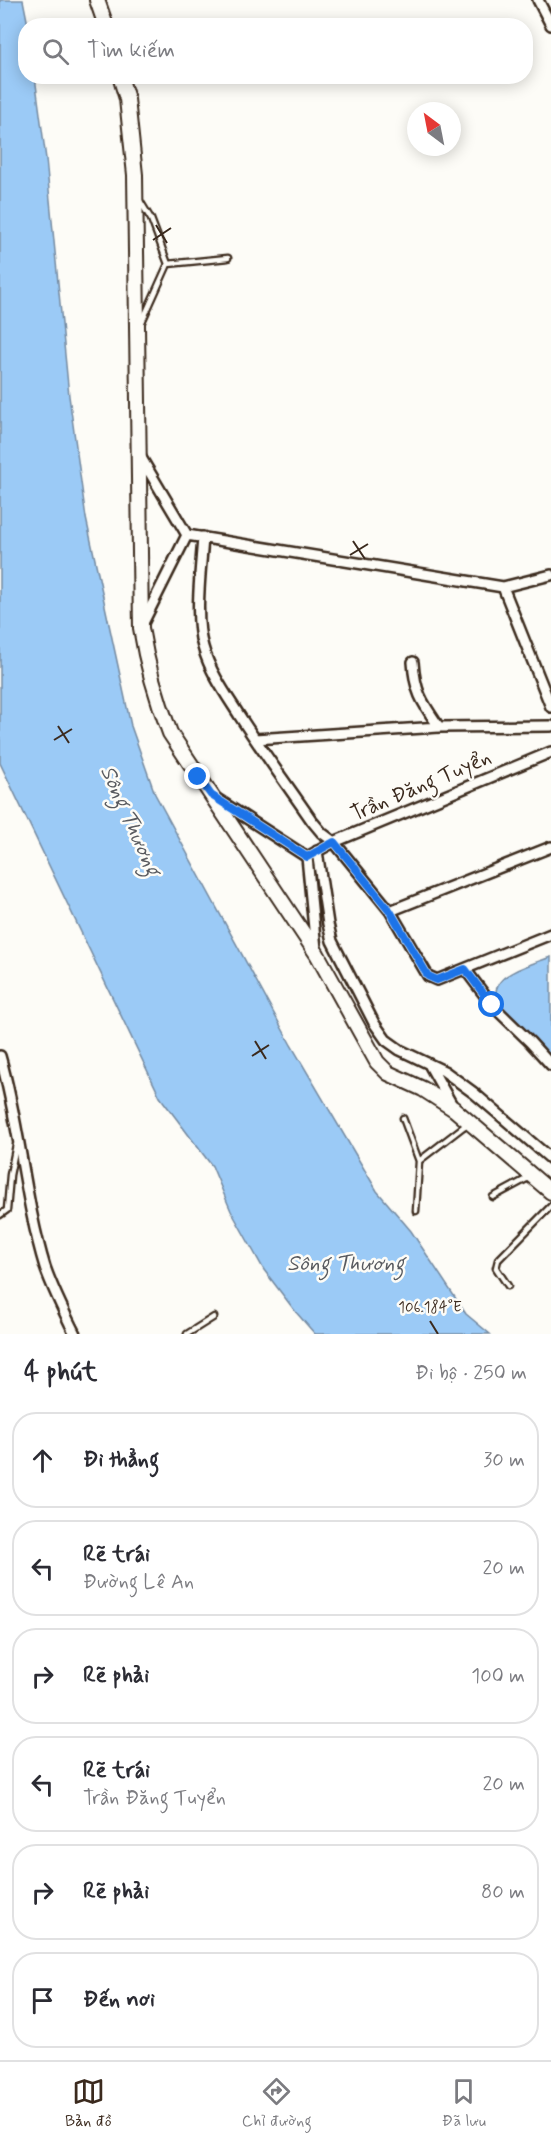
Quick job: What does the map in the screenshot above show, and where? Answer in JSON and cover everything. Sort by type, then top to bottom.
[{"type":"street","points":[[97,0],[103,18]]},
{"type":"street","points":[[538,0],[551,25]]},
{"type":"street","points":[[122,84],[127,99],[135,192],[141,628],[152,684],[170,733],[316,954],[377,1062],[388,1073],[423,1089],[454,1109],[551,1192]]},
{"type":"street","points":[[139,454],[187,535]]},
{"type":"street","points":[[187,535],[503,586],[551,576]]},
{"type":"street","points":[[141,628],[187,535]]},
{"type":"street","points":[[203,537],[200,591],[202,646],[214,677],[312,821],[334,842],[390,911],[430,978],[437,980],[551,934]]},
{"type":"street","points":[[503,586],[551,707]]},
{"type":"street","points":[[413,662],[416,690],[439,727]]},
{"type":"street","points":[[255,739],[439,727],[551,726]]},
{"type":"street","name":"Trần Đăng Tuyển","points":[[307,857],[334,842],[551,752]]},
{"type":"street","points":[[211,795],[307,857],[316,954]]},
{"type":"street","points":[[390,911],[551,848]]},
{"type":"street","points":[[317,851],[332,941],[374,1023],[386,1040],[393,1046],[444,1071],[474,1093],[551,1159]]},
{"type":"street","points":[[465,969],[492,1005],[551,1065]]},
{"type":"street","points":[[0,1056],[45,1267],[75,1334]]},
{"type":"street","points":[[429,1064],[454,1109]]},
{"type":"lane","points":[[135,192],[151,219],[168,264],[144,320],[136,331]]},
{"type":"lane","points":[[168,264],[228,258]]},
{"type":"lane","points":[[403,1118],[419,1161],[416,1211]]},
{"type":"lane","points":[[419,1161],[469,1122]]},
{"type":"lane","points":[[0,1215],[7,1210],[10,1175],[18,1137]]},
{"type":"lane","points":[[493,1197],[532,1176]]},
{"type":"lane","points":[[508,1286],[496,1268],[498,1260],[551,1206]]},
{"type":"lane","points":[[187,1334],[214,1317]]},
{"type":"water","name":"Sông Thương","points":[[0,0],[23,0],[27,18],[18,18],[18,84],[36,84],[46,159],[69,396],[86,518],[131,726],[155,794],[291,1045],[377,1191],[411,1231],[466,1314],[490,1334],[315,1334],[295,1311],[264,1270],[231,1211],[212,1166],[160,1097],[0,763]]},
{"type":"water","points":[[551,957],[551,1057],[507,1014],[497,999],[496,992],[500,982],[508,975]]},
{"type":"route","points":[[198,777],[211,795],[307,857],[334,842],[390,911],[428,976],[437,980],[465,969],[492,1005]]}]
